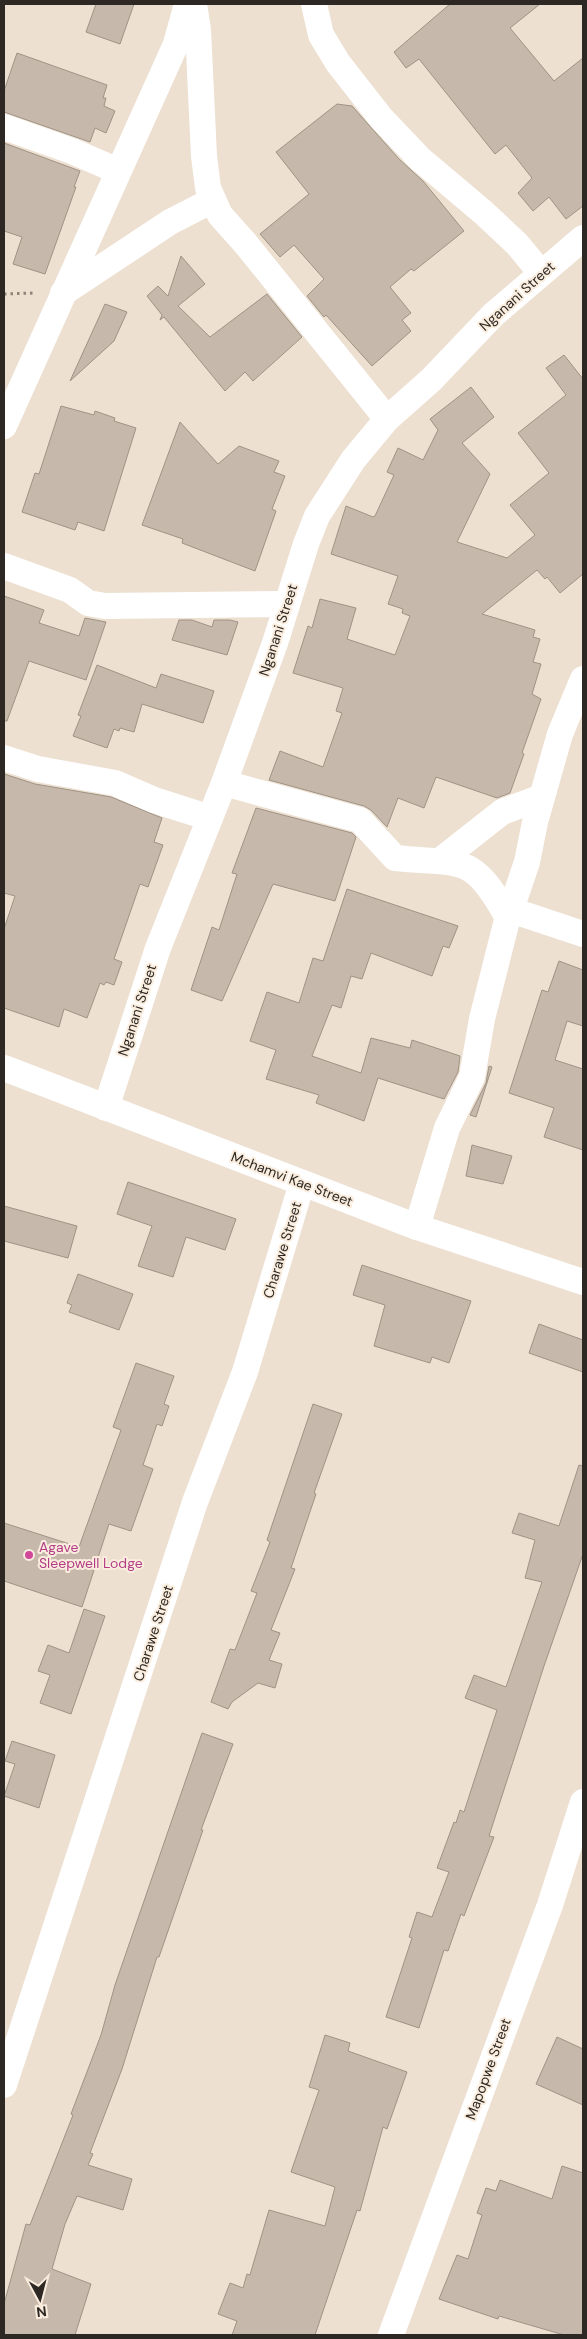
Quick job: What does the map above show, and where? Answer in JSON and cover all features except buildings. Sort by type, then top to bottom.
[{"type":"street","points":[[4,426],[176,44],[188,4]]},
{"type":"street","points":[[194,4],[198,30],[204,156],[208,188],[213,200],[220,215],[271,274],[387,419]]},
{"type":"street","points":[[314,4],[320,35],[338,63],[381,118],[420,159],[477,206],[517,244],[542,273]]},
{"type":"street","points":[[4,127],[72,151],[118,171]]},
{"type":"street","points":[[64,293],[170,222],[213,200]]},
{"type":"street","name":"Nganani Street","points":[[106,1108],[158,948],[224,783],[275,643],[306,544],[317,516],[353,460],[387,419],[431,380],[493,315],[583,238]]},
{"type":"street","points":[[4,566],[70,590],[88,602],[105,606],[287,604]]},
{"type":"street","points":[[418,1227],[447,1128],[472,1077],[482,1019],[509,914],[527,862],[542,797],[560,734],[583,679]]},
{"type":"street","points":[[4,758],[38,769],[115,783],[154,800],[210,818]]},
{"type":"street","points":[[224,783],[360,820],[396,858],[461,863],[486,882],[509,914],[583,934]]},
{"type":"street","points":[[441,860],[502,812],[542,797]]},
{"type":"street","name":"Mchamvi Kae Street","points":[[4,1068],[418,1227],[583,1282]]},
{"type":"street","name":"Charawe Street","points":[[4,2084],[195,1502],[245,1372],[302,1183]]},
{"type":"street","name":"Mapopwe Street","points":[[391,2335],[550,1905],[583,1802]]},
{"type":"place","name":"Agave Sleepwell Lodge","points":[[29,1555]]}]
